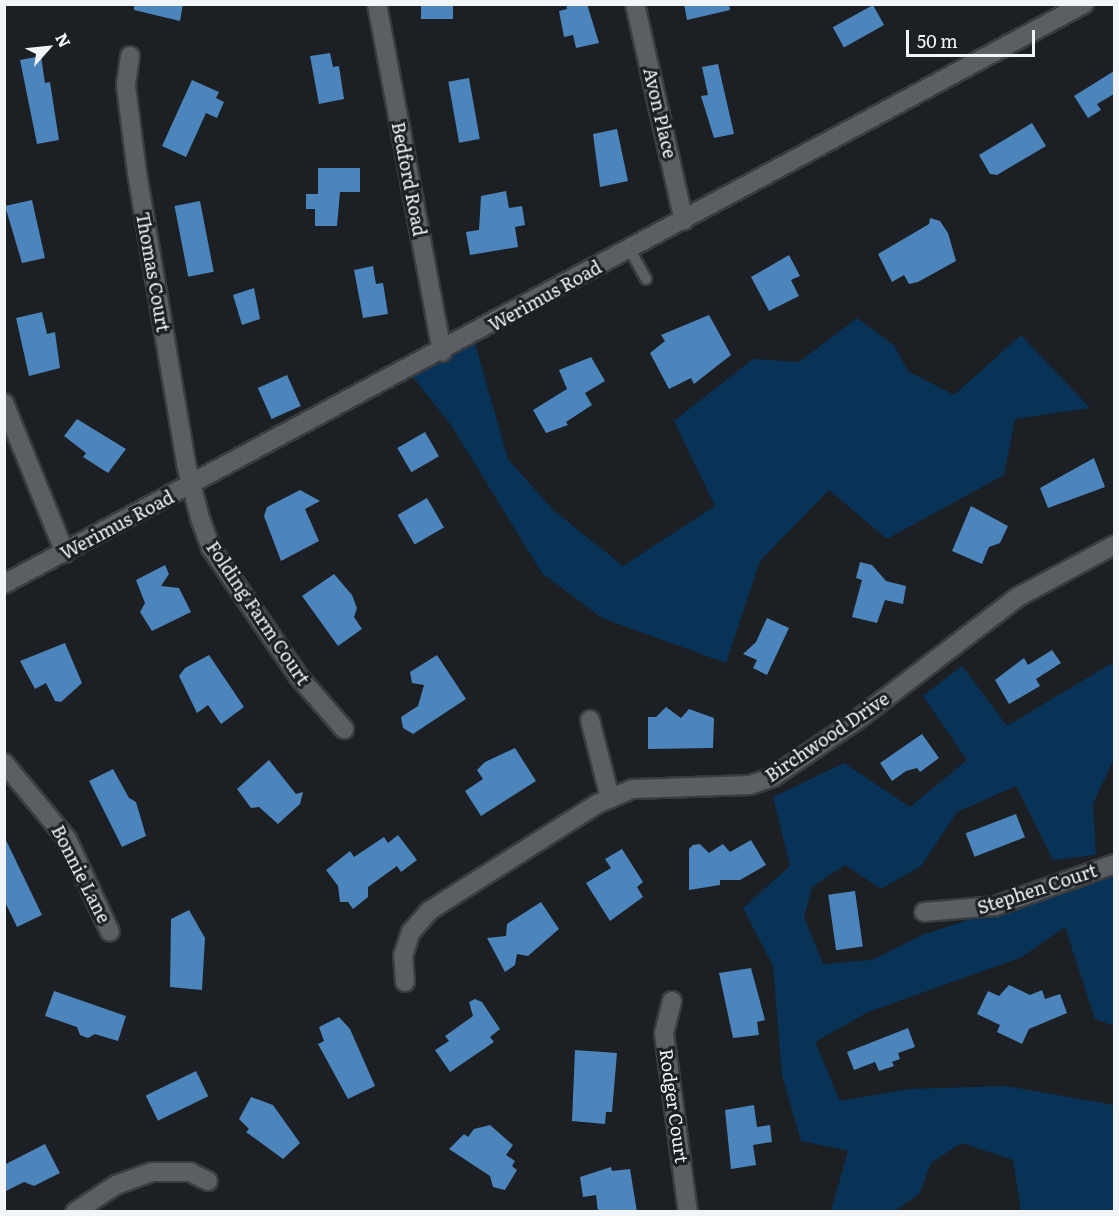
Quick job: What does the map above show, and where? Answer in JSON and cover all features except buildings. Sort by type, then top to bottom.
[{"type":"street","name":"Bedford Road","points":[[377,4],[442,352]]},
{"type":"street","name":"Avon Place","points":[[635,4],[684,221]]},
{"type":"street","name":"Werimus Road","points":[[4,584],[191,487],[1084,4]]},
{"type":"street","name":"Thomas Court","points":[[130,56],[126,86],[137,172],[191,487]]},
{"type":"street","points":[[4,403],[65,552]]},
{"type":"street","name":"Folding Farm Court","points":[[191,487],[211,548],[299,677],[344,729]]},
{"type":"street","name":"Birchwood Drive","points":[[405,982],[404,956],[411,932],[429,911],[610,798],[633,789],[750,785],[773,777],[857,720],[1018,597],[1114,545]]},
{"type":"street","points":[[590,720],[610,798]]},
{"type":"street","name":"Bonnie Lane","points":[[4,763],[68,839],[110,932]]},
{"type":"street","name":"Stephen Court","points":[[924,912],[995,906],[1114,864]]},
{"type":"street","name":"Rodger Court","points":[[672,1001],[664,1033],[688,1212]]},
{"type":"street","points":[[75,1212],[116,1185],[152,1172],[190,1172],[208,1182]]},
{"type":"lane","points":[[630,250],[646,279]]},
{"type":"shaded area","points":[[857,318],[894,345],[908,371],[954,395],[1021,335],[1090,408],[1015,419],[1004,475],[887,539],[829,490],[760,561],[726,663],[602,618],[542,573],[451,425],[408,371],[473,336],[508,459],[553,510],[623,566],[715,506],[674,421],[753,359],[799,362]]},
{"type":"shaded area","points":[[1114,662],[1114,759],[1093,804],[1096,855],[1053,860],[1016,786],[957,812],[921,866],[881,889],[845,865],[812,887],[804,917],[823,964],[872,960],[922,935],[1114,872],[1114,1026],[1095,1019],[1065,927],[1022,957],[868,1012],[815,1042],[840,1101],[909,1089],[1006,1086],[1114,1105],[1114,1211],[1021,1211],[1013,1160],[961,1143],[931,1163],[920,1193],[895,1211],[831,1211],[848,1151],[801,1141],[782,1075],[773,966],[743,908],[790,866],[773,797],[844,763],[910,807],[967,760],[923,696],[962,666],[1007,726]]}]
